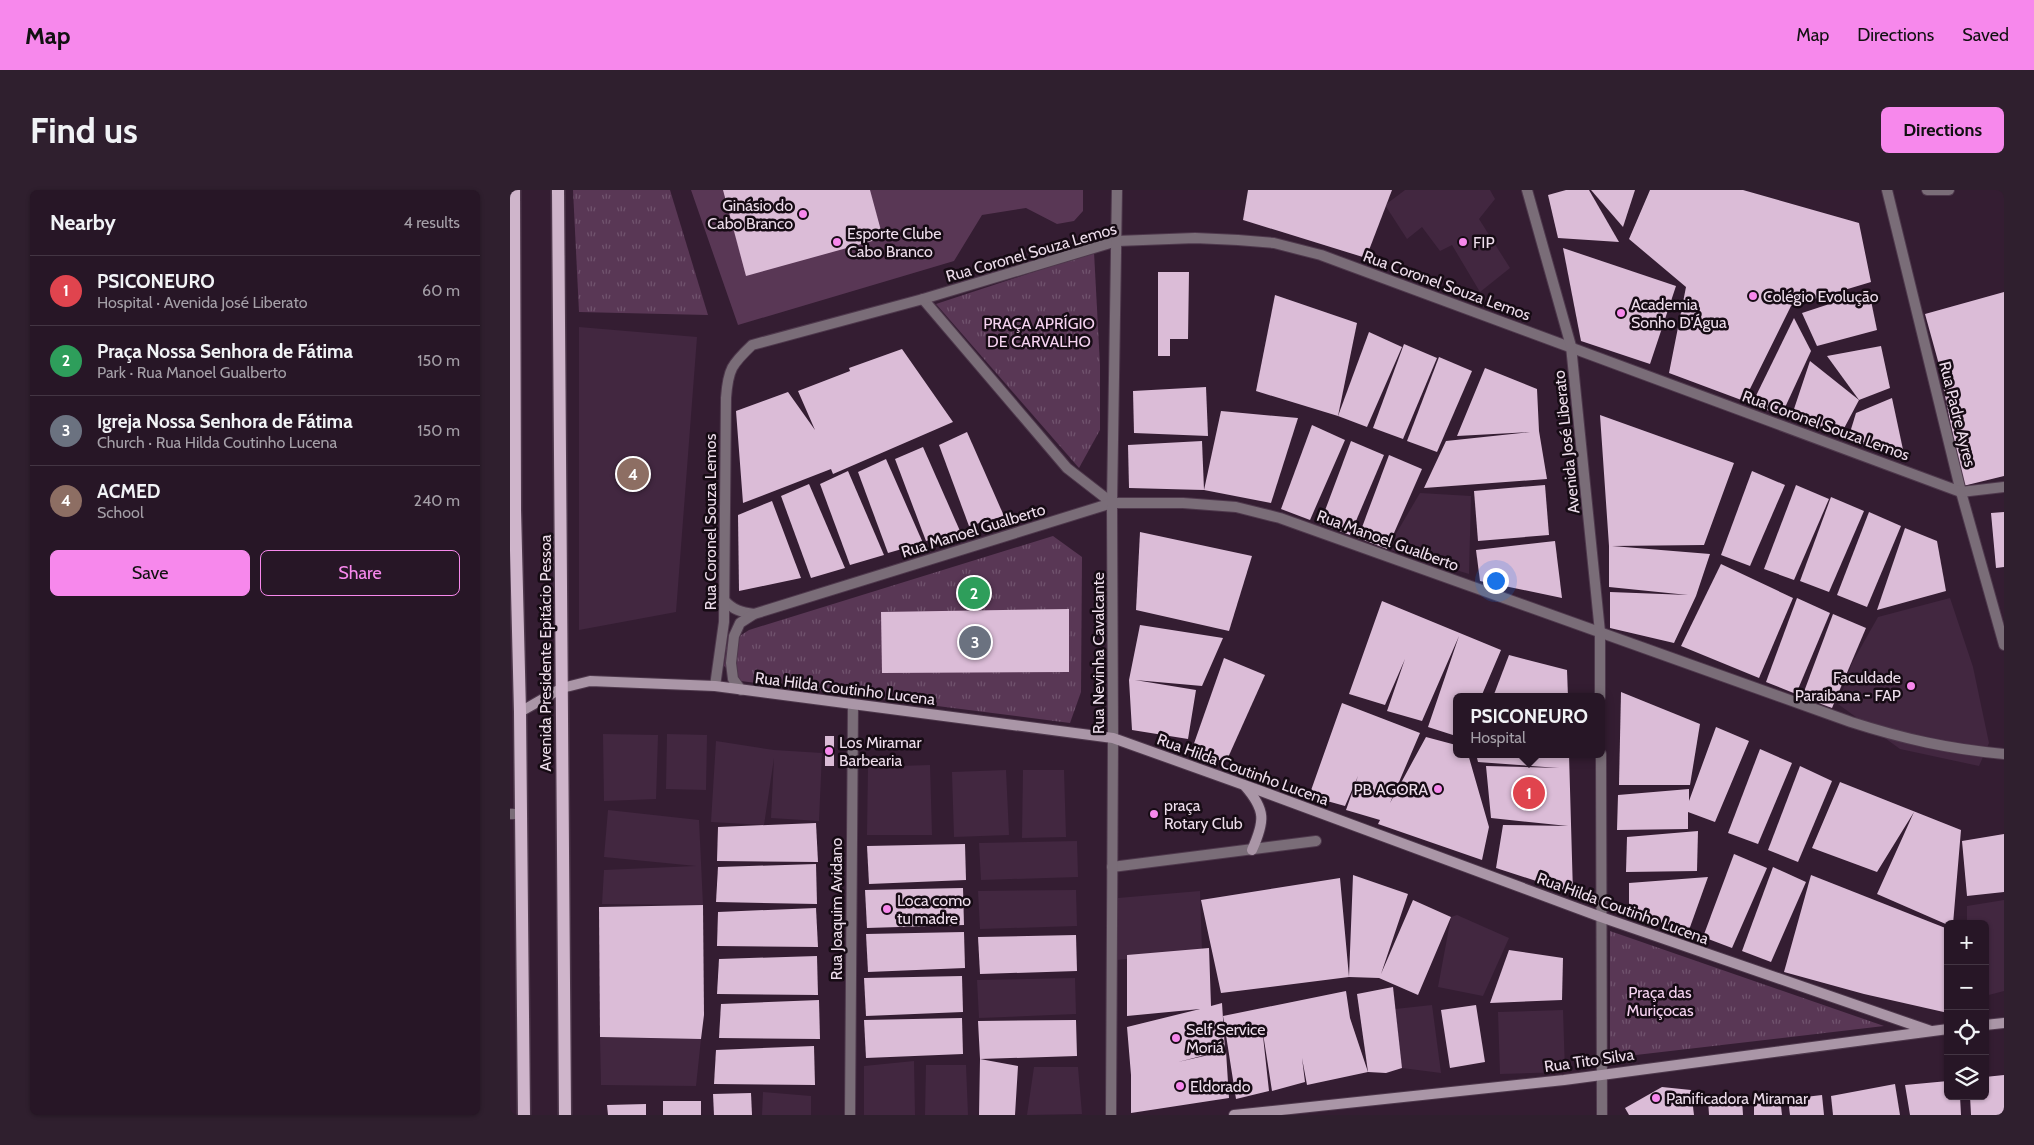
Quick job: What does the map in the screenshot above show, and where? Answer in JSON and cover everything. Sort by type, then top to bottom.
[{"type":"main road","name":"Avenida Presidente Epitácio Pessoa","points":[[514,190],[512,249],[512,510],[520,712],[516,814],[524,1115]]},
{"type":"main road","name":"Avenida Presidente Epitácio Pessoa","points":[[558,190],[565,1115]]},
{"type":"main road","name":"Rua Hilda Coutinho Lucena","points":[[520,712],[562,688],[590,681],[715,686],[1114,738],[1601,917],[1931,1031]]},
{"type":"main road","points":[[1244,785],[1256,798],[1262,813],[1262,822],[1252,850]]},
{"type":"main road","points":[[1989,1025],[2004,1023]]},
{"type":"main road","name":"Rua Tito Silva","points":[[1234,1115],[1554,1081],[1944,1029]]},
{"type":"street","name":"Rua Nevinha Cavalcante","points":[[1111,1115],[1114,738],[1112,503],[1117,190]]},
{"type":"street","name":"Avenida José Liberato","points":[[1527,190],[1571,346],[1600,632],[1600,693]]},
{"type":"street","name":"Rua Padre Ayres","points":[[1887,190],[1961,492],[2004,645]]},
{"type":"street","points":[[1927,190],[1949,190]]},
{"type":"street","name":"Rua Coronel Souza Lemos","points":[[715,686],[724,622],[727,379],[734,362],[752,344],[923,299],[1117,241],[1195,238],[1274,243],[1321,255],[1961,492]]},
{"type":"street","points":[[923,299],[1067,468],[1112,503]]},
{"type":"street","points":[[1961,492],[2004,487]]},
{"type":"street","name":"Rua Manoel Gualberto","points":[[741,690],[733,679],[731,664],[734,636],[740,623],[754,614],[1112,503],[1183,503],[1236,507],[1280,518],[1851,722],[1893,735],[1942,747],[2004,754]]},
{"type":"street","points":[[724,600],[732,608],[754,614]]},
{"type":"street","name":"Rua Joaquim Avidano","points":[[850,1115],[853,704]]},
{"type":"street","points":[[1601,758],[1602,1115]]},
{"type":"street","points":[[1112,868],[1316,841]]},
{"type":"shaded area","name":"FIP","points":[[1405,190],[1490,190],[1495,199],[1479,219],[1510,268],[1480,292],[1452,245],[1440,251],[1422,227],[1407,239],[1385,205]]},
{"type":"shaded area","points":[[579,327],[697,337],[676,612],[579,630]]},
{"type":"shaded area","points":[[1420,493],[1471,496],[1469,574],[1387,549]]},
{"type":"shaded area","name":"Faculdade Paraibana - FAP","points":[[1950,598],[1973,667],[1989,743],[1979,766],[1900,749],[1838,704],[1852,663],[1878,617]]},
{"type":"shaded area","points":[[603,734],[658,735],[656,799],[604,801]]},
{"type":"shaded area","points":[[667,734],[707,735],[706,790],[666,789]]},
{"type":"shaded area","points":[[716,741],[774,750],[822,753],[819,821],[771,818],[774,758],[764,825],[711,822]]},
{"type":"shaded area","points":[[930,765],[932,835],[867,835],[868,767]]},
{"type":"shaded area","points":[[1006,770],[1009,835],[954,837],[952,772]]},
{"type":"shaded area","points":[[1023,770],[1064,770],[1066,837],[1022,838]]},
{"type":"shaded area","points":[[608,810],[699,820],[703,905],[602,904],[604,870],[696,866],[604,857]]},
{"type":"shaded area","points":[[1077,841],[1078,877],[981,880],[979,843]]},
{"type":"shaded area","points":[[1076,890],[1077,926],[980,929],[978,891]]},
{"type":"shaded area","points":[[1200,891],[1202,951],[1117,960],[1118,898]]},
{"type":"shaded area","points":[[2004,900],[2004,991],[1989,995],[1989,920],[1967,920],[1967,906]]},
{"type":"shaded area","points":[[1457,915],[1509,938],[1483,996],[1438,987],[1451,917]]},
{"type":"shaded area","points":[[1075,978],[1076,1014],[979,1018],[977,980]]},
{"type":"shaded area","points":[[1432,1005],[1441,1073],[1402,1068],[1395,1009]]},
{"type":"shaded area","points":[[1563,1010],[1565,1072],[1500,1074],[1498,1012]]},
{"type":"shaded area","points":[[600,1037],[701,1039],[696,1086],[601,1085]]},
{"type":"shaded area","points":[[914,1061],[915,1115],[864,1115],[864,1066]]},
{"type":"shaded area","points":[[926,1065],[966,1065],[968,1115],[925,1115]]},
{"type":"shaded area","points":[[1034,1067],[1078,1067],[1082,1114],[1027,1115]]},
{"type":"shaded area","points":[[763,1092],[811,1096],[811,1115],[762,1115]]},
{"type":"green space","points":[[573,190],[670,190],[708,315],[579,312]]},
{"type":"green space","name":"Esporte Clube Cabo Branco","points":[[691,190],[1083,190],[1083,211],[1074,221],[1057,224],[1026,208],[982,215],[954,261],[738,325]]},
{"type":"green space","name":"PRAÇA APRÍGIO DE CARVALHO","points":[[1094,252],[1100,365],[1100,430],[1079,468],[936,304]]},
{"type":"green space","points":[[1053,536],[1082,557],[1081,692],[1070,723],[741,681],[724,666],[727,644],[749,630]]},
{"type":"green space","name":"Praça das Muriçocas","points":[[1610,931],[1884,1026],[1610,1058]]},
{"type":"building","name":"Ginásio do Cabo Branco","points":[[723,190],[870,190],[883,238],[746,276]]},
{"type":"building","points":[[1248,190],[1392,190],[1366,258],[1243,220]]},
{"type":"building","points":[[1566,190],[1589,190],[1619,242],[1558,238],[1548,195]]},
{"type":"building","points":[[1591,190],[1635,190],[1623,227]]},
{"type":"building","name":"Colégio Evolução","points":[[1650,190],[1743,190],[1859,223],[1871,282],[1791,306],[1744,401],[1669,373],[1686,287],[1629,239]]},
{"type":"building","name":"Academia Sonho D'Água","points":[[1563,248],[1676,286],[1650,364],[1581,341]]},
{"type":"building","points":[[1158,272],[1189,272],[1188,339],[1170,339],[1170,356],[1158,356]]},
{"type":"building","points":[[1869,291],[1877,330],[1817,346],[1802,313]]},
{"type":"building","points":[[2004,292],[2004,476],[1963,486],[1938,361],[1925,314]]},
{"type":"building","points":[[1275,295],[1357,323],[1338,416],[1256,391]]},
{"type":"building","points":[[1794,318],[1811,351],[1782,414],[1751,406]]},
{"type":"building","points":[[1369,332],[1402,347],[1367,427],[1338,416]]},
{"type":"building","points":[[1404,344],[1437,358],[1403,439],[1373,428]]},
{"type":"building","points":[[1881,346],[1890,388],[1859,400],[1827,356]]},
{"type":"building","points":[[902,349],[953,422],[833,474],[831,469],[743,503],[736,411],[788,392],[815,430],[798,391],[850,371],[849,368]]},
{"type":"building","points":[[1439,357],[1472,371],[1437,452],[1407,441]]},
{"type":"building","points":[[1810,361],[1859,400],[1840,436],[1791,418]]},
{"type":"building","points":[[1485,368],[1537,389],[1539,431],[1547,479],[1424,488],[1446,441],[1530,432],[1457,436]]},
{"type":"building","points":[[1206,387],[1208,436],[1134,433],[1133,391]]},
{"type":"building","points":[[1892,398],[1905,459],[1848,439],[1856,413]]},
{"type":"building","points":[[1221,411],[1298,418],[1271,503],[1204,490]]},
{"type":"building","points":[[1600,415],[1734,463],[1704,545],[1612,546],[1710,554],[1696,596],[1674,643],[1610,628],[1610,592],[1688,595],[1609,587],[1609,546]]},
{"type":"building","points":[[1312,425],[1345,440],[1310,520],[1281,509]]},
{"type":"building","points":[[967,432],[1004,516],[969,526],[939,445]]},
{"type":"building","points":[[1202,441],[1204,490],[1129,488],[1128,445]]},
{"type":"building","points":[[1351,441],[1384,455],[1350,535],[1320,524]]},
{"type":"building","points":[[923,447],[960,531],[926,541],[895,459]]},
{"type":"building","points":[[1389,455],[1422,469],[1387,549],[1358,538]]},
{"type":"building","points":[[886,459],[923,543],[888,553],[858,472]]},
{"type":"building","points":[[848,471],[884,555],[850,565],[820,484]]},
{"type":"building","points":[[1752,471],[1785,485],[1750,566],[1721,555]]},
{"type":"building","points":[[809,484],[845,568],[811,578],[781,496]]},
{"type":"building","points":[[1545,485],[1549,535],[1478,541],[1474,491]]},
{"type":"building","points":[[1796,485],[1829,499],[1794,580],[1764,569]]},
{"type":"building","points":[[1831,497],[1864,511],[1829,592],[1800,581]]},
{"type":"building","points":[[772,501],[801,578],[739,591],[738,515]]},
{"type":"building","points":[[1869,512],[1901,526],[1867,607],[1837,595]]},
{"type":"building","points":[[2004,512],[2004,567],[1996,568],[1991,513]]},
{"type":"building","points":[[1905,528],[1937,541],[1946,591],[1877,610]]},
{"type":"building","points":[[1140,532],[1252,556],[1229,631],[1136,610]]},
{"type":"building","points":[[1555,541],[1562,598],[1480,581],[1476,550]]},
{"type":"building","points":[[1721,564],[1793,598],[1759,678],[1681,646]]},
{"type":"building","points":[[1797,598],[1830,613],[1796,694],[1766,682]]},
{"type":"building","points":[[1382,601],[1501,650],[1483,693],[1453,693],[1453,735],[1428,727],[1459,636],[1422,721],[1387,711],[1405,659],[1385,705],[1349,694]]},
{"type":"building","points":[[1069,609],[1069,672],[882,673],[881,612]]},
{"type":"building","points":[[1833,614],[1866,628],[1832,708],[1802,697]]},
{"type":"building","points":[[1140,625],[1223,638],[1202,686],[1135,680],[1196,690],[1188,739],[1132,730],[1129,680]]},
{"type":"building","points":[[1509,655],[1567,670],[1568,693],[1495,693]]},
{"type":"building","points":[[1224,658],[1265,675],[1226,762],[1191,752]]},
{"type":"building","points":[[1621,692],[1700,724],[1690,785],[1619,785]]},
{"type":"building","points":[[1342,703],[1420,733],[1390,803],[1426,737],[1453,744],[1453,758],[1469,758],[1489,827],[1482,860],[1378,824],[1380,820],[1346,810],[1358,776],[1345,806],[1309,796]]},
{"type":"building","points":[[1716,727],[1749,741],[1715,822],[1688,812],[1688,829],[1617,830],[1618,795],[1689,789],[1689,801]]},
{"type":"building","name":"Los Miramar Barbearia","points":[[825,736],[834,736],[834,766],[825,766]]},
{"type":"building","points":[[1760,749],[1792,763],[1758,844],[1728,833]]},
{"type":"building","points":[[1477,758],[1569,758],[1573,893],[1496,868],[1503,825],[1568,826],[1491,818],[1486,766],[1559,768],[1478,762]]},
{"type":"building","points":[[1800,766],[1832,781],[1798,862],[1768,850]]},
{"type":"building","points":[[1840,782],[1961,830],[1953,920],[1944,920],[1944,923],[1877,894],[1914,812],[1877,872],[1812,848]]},
{"type":"building","points":[[816,823],[818,862],[717,861],[718,827]]},
{"type":"building","points":[[1698,831],[1697,871],[1626,872],[1627,837]]},
{"type":"building","points":[[2004,834],[2004,892],[1967,896],[1962,841]]},
{"type":"building","points":[[965,844],[966,880],[869,884],[867,846]]},
{"type":"building","points":[[1734,854],[1767,868],[1732,948],[1703,937]]},
{"type":"building","points":[[816,864],[817,904],[716,902],[718,867]]},
{"type":"building","points":[[1773,867],[1806,882],[1771,962],[1742,951]]},
{"type":"building","points":[[1353,875],[1408,894],[1381,974],[1413,900],[1451,917],[1418,995],[1379,978],[1349,977]]},
{"type":"building","points":[[1811,875],[1944,927],[1944,1012],[1864,994],[1784,972]]},
{"type":"building","points":[[1708,877],[1689,930],[1629,914],[1629,883]]},
{"type":"building","points":[[1340,878],[1349,977],[1221,993],[1201,900]]},
{"type":"building","points":[[963,888],[964,925],[867,928],[865,890]]},
{"type":"building","points":[[703,905],[704,1015],[701,1039],[600,1037],[599,907]]},
{"type":"building","points":[[816,908],[818,947],[717,946],[718,912]]},
{"type":"building","points":[[964,932],[965,968],[868,972],[866,934]]},
{"type":"building","points":[[1076,935],[1077,971],[980,974],[978,937]]},
{"type":"building","points":[[1209,948],[1211,1006],[1222,1003],[1225,1050],[1178,1062],[1226,1051],[1229,1098],[1131,1113],[1131,1075],[1127,1027],[1200,1009],[1127,1016],[1127,955]]},
{"type":"building","points":[[1509,950],[1563,958],[1562,1000],[1490,1003]]},
{"type":"building","points":[[817,956],[818,995],[717,994],[719,959]]},
{"type":"building","points":[[962,976],[963,1012],[866,1016],[864,978]]},
{"type":"building","points":[[1393,987],[1402,1068],[1386,1073],[1368,1072],[1357,994]]},
{"type":"building","points":[[1346,991],[1350,1018],[1368,1072],[1307,1085],[1302,1058],[1305,1082],[1272,1091],[1262,1027],[1269,1091],[1236,1099],[1223,1016]]},
{"type":"building","points":[[819,1000],[820,1039],[719,1038],[721,1004]]},
{"type":"building","points":[[1476,1005],[1485,1062],[1450,1068],[1441,1010]]},
{"type":"building","points":[[962,1018],[963,1054],[866,1058],[864,1020]]},
{"type":"building","points":[[1076,1020],[1077,1056],[980,1059],[978,1021]]},
{"type":"building","points":[[814,1046],[815,1085],[714,1084],[716,1050]]},
{"type":"building","points":[[980,1059],[1018,1066],[1015,1115],[979,1115]]},
{"type":"building","points":[[2004,1075],[2004,1115],[1971,1115],[1970,1100],[1989,1100],[1989,1077]]},
{"type":"building","points":[[1944,1081],[1944,1100],[1960,1100],[1961,1115],[1910,1115],[1905,1085]]},
{"type":"building","points":[[1895,1084],[1900,1115],[1833,1115],[1831,1096]]},
{"type":"building","points":[[1662,1087],[1691,1090],[1694,1115],[1629,1115],[1625,1108]]},
{"type":"building","points":[[751,1093],[752,1115],[714,1115],[713,1094]]},
{"type":"building","points":[[1822,1095],[1824,1115],[1790,1115],[1788,1099]]},
{"type":"building","points":[[1742,1098],[1743,1115],[1709,1115],[1708,1100]]},
{"type":"building","points":[[1780,1098],[1782,1115],[1754,1115],[1754,1101]]},
{"type":"building","points":[[663,1101],[701,1101],[701,1115],[663,1115]]},
{"type":"building","points":[[646,1104],[646,1115],[608,1115],[607,1105]]},
{"type":"place","name":"Ginásio do Cabo Branco","points":[[803,214]]},
{"type":"place","name":"Esporte Clube Cabo Branco","points":[[837,242]]},
{"type":"place","name":"FIP","points":[[1463,242]]},
{"type":"place","name":"Colégio Evolução","points":[[1753,296]]},
{"type":"place","name":"Academia Sonho D'Água","points":[[1621,313]]},
{"type":"place","name":"ACMED","points":[[633,474]]},
{"type":"place","name":"Praça Nossa Senhora de Fátima","points":[[974,593]]},
{"type":"place","name":"Igreja Nossa Senhora de Fátima","points":[[975,642]]},
{"type":"place","name":"Faculdade Paraibana - FAP","points":[[1911,686]]},
{"type":"place","name":"Los Miramar Barbearia","points":[[829,751]]},
{"type":"place","name":"PB AGORA","points":[[1438,789]]},
{"type":"place","name":"PSICONEURO","points":[[1529,793]]},
{"type":"place","name":"praça Rotary Club","points":[[1154,814]]},
{"type":"place","name":"Loca como tu madre","points":[[887,909]]},
{"type":"place","name":"Self Service Moriá","points":[[1176,1038]]},
{"type":"place","name":"Eldorado","points":[[1180,1086]]},
{"type":"place","name":"Panificadora Miramar","points":[[1656,1098]]}]
